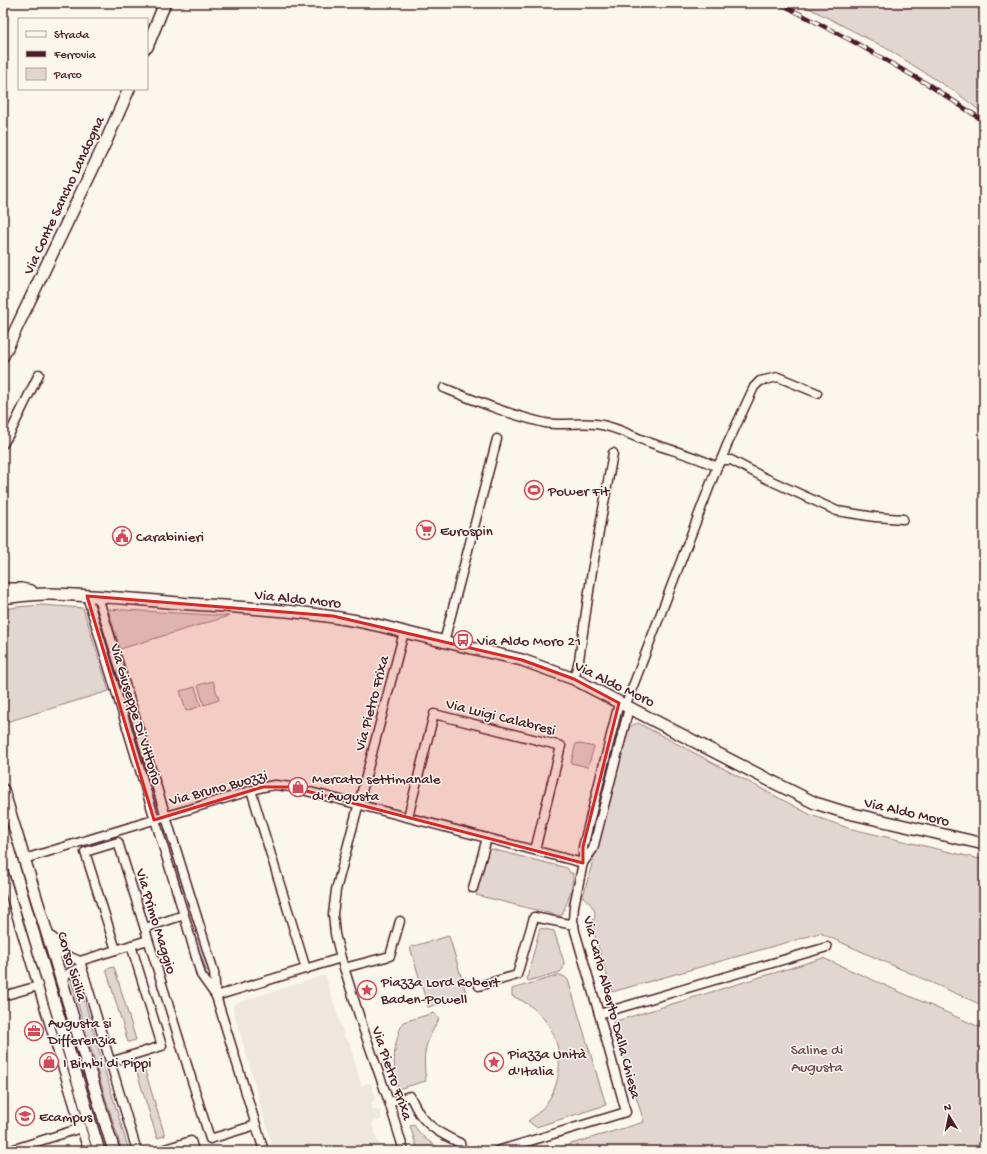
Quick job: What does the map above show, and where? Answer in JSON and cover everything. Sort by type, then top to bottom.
[{"type":"main road","points":[[148,45],[165,3]]},
{"type":"main road","name":"Via Conte Sancho Landogna","points":[[3,356],[107,139],[129,90]]},
{"type":"main road","points":[[3,590],[21,589],[47,594]]},
{"type":"main road","points":[[3,598],[47,594]]},
{"type":"main road","name":"Via Aldo Moro","points":[[47,594],[240,607],[333,616],[386,627],[522,660],[574,678],[624,706],[815,803],[844,812],[984,844]]},
{"type":"main road","name":"Corso Sicilia","points":[[3,790],[114,1151]]},
{"type":"main road","name":"Corso Sicilia","points":[[3,832],[99,1151]]},
{"type":"street","points":[[3,444],[39,374]]},
{"type":"street","name":"Via Carlo Alberto Dalla Chiesa","points":[[497,1151],[626,1112],[573,920],[574,906],[583,863],[582,847],[624,706],[719,464],[754,387],[760,381],[778,378],[817,393]]},
{"type":"street","points":[[444,388],[526,418],[546,423],[597,424],[617,429],[650,443],[706,461],[719,464],[731,460],[764,478],[837,510],[904,519]]},
{"type":"street","points":[[444,642],[497,439]]},
{"type":"street","points":[[574,678],[579,660],[592,571],[613,453]]},
{"type":"street","name":"Via Giuseppe Di Vittorio","points":[[92,596],[166,816],[214,972],[216,996],[264,1151]]},
{"type":"street","name":"Via Giuseppe Di Vittorio","points":[[92,596],[154,820],[201,975],[216,996]]},
{"type":"street","name":"Via Pietro Frixa","points":[[404,632],[336,890],[333,914],[335,934],[341,958],[404,1151]]},
{"type":"street","name":"Via Luigi Calabresi","points":[[408,817],[434,714],[561,746],[535,850]]},
{"type":"street","name":"Via Bruno Buozzi","points":[[24,859],[263,786],[275,785],[291,787],[583,863]]},
{"type":"street","points":[[251,790],[306,969]]},
{"type":"street","points":[[473,888],[487,838]]},
{"type":"street","name":"Via Primo Maggio","points":[[116,950],[85,852],[118,842],[210,1139],[256,1125]]},
{"type":"street","points":[[3,871],[88,1151]]},
{"type":"street","points":[[8,888],[24,901]]},
{"type":"street","points":[[145,928],[184,915]]},
{"type":"street","points":[[479,986],[517,975],[534,917],[574,925]]},
{"type":"street","points":[[344,968],[390,956],[400,921]]},
{"type":"street","points":[[47,933],[59,943],[63,954],[80,964],[137,1151]]},
{"type":"street","points":[[62,980],[80,964],[116,950],[148,940]]},
{"type":"street","points":[[29,958],[36,942]]},
{"type":"street","points":[[110,1062],[162,1046],[131,945]]},
{"type":"street","points":[[600,1014],[828,948]]},
{"type":"street","points":[[216,996],[341,958]]},
{"type":"street","points":[[3,996],[38,986]]},
{"type":"street","points":[[43,1003],[58,1014]]},
{"type":"street","points":[[389,1102],[410,1096],[420,1114],[430,1125],[442,1135],[460,1143],[462,1151]]},
{"type":"street","points":[[3,1146],[6,1151],[81,1128]]},
{"type":"street","points":[[158,1151],[191,1141],[194,1151]]},
{"type":"highlighted area","points":[[87,596],[333,616],[522,660],[574,679],[619,703],[583,847],[583,863],[291,787],[263,787],[154,820]]},
{"type":"shaded area","points":[[325,975],[345,1039],[349,1042],[361,1085],[371,1083],[376,1098],[371,1103],[373,1109],[380,1111],[382,1119],[372,1123],[381,1151],[274,1151],[233,1006],[236,1003]]},
{"type":"green space","points":[[799,3],[984,3],[984,114],[957,93],[886,48]]},
{"type":"green space","points":[[42,605],[83,608],[109,691],[3,723],[3,610],[16,607]]},
{"type":"green space","points":[[108,609],[229,616],[120,649]]},
{"type":"green space","points":[[95,610],[98,610],[156,802],[153,800]]},
{"type":"green space","points":[[213,681],[219,700],[204,705],[198,685]]},
{"type":"green space","points":[[195,687],[201,706],[186,711],[180,691]]},
{"type":"green space","points":[[638,723],[811,815],[848,828],[984,860],[984,1006],[820,933],[612,992],[591,923],[595,916],[594,909],[583,897],[628,730],[631,726]]},
{"type":"green space","points":[[576,743],[594,747],[588,767],[571,763]]},
{"type":"green space","points":[[163,830],[167,831],[175,858],[173,860],[171,858]]},
{"type":"green space","points":[[491,849],[567,868],[570,873],[573,873],[570,895],[561,916],[476,895],[488,850]]},
{"type":"green space","points":[[176,866],[197,930],[196,932],[193,931],[174,869]]},
{"type":"green space","points":[[540,928],[554,931],[564,962],[563,969],[560,972],[528,981],[527,978]]},
{"type":"green space","points":[[449,936],[467,996],[428,1007],[410,947]]},
{"type":"green space","points":[[196,939],[199,939],[209,971],[206,971]]},
{"type":"green space","name":"Saline di Augusta","points":[[823,958],[984,1029],[984,1151],[548,1151],[644,1122],[613,1022]]},
{"type":"green space","points":[[114,967],[136,1040],[128,1042],[106,969]]},
{"type":"green space","points":[[560,975],[568,980],[606,1105],[536,1127],[528,1121],[542,1109],[553,1092],[559,1067],[559,1053],[556,1041],[543,1017],[531,1006],[512,996],[512,989]]},
{"type":"green space","points":[[78,978],[102,1061],[95,1063],[71,980]]},
{"type":"green space","points":[[434,1013],[439,1019],[430,1035],[426,1048],[424,1063],[426,1081],[398,1089],[394,1055],[397,1039],[403,1022]]},
{"type":"green space","points":[[492,1056],[497,1058],[499,1063],[497,1068],[492,1070],[487,1068],[485,1063],[487,1058]]},
{"type":"green space","points":[[143,1064],[165,1136],[157,1138],[135,1066]]},
{"type":"green space","points":[[103,1065],[129,1151],[122,1151],[96,1067]]},
{"type":"green space","points":[[414,1125],[426,1139],[443,1149],[443,1151],[418,1151],[410,1126]]},
{"type":"railway","points":[[779,3],[854,42],[929,85],[984,121]]},
{"type":"place","name":"Power Fit","points":[[534,490]]},
{"type":"place","name":"Eurospin","points":[[426,530]]},
{"type":"place","name":"Carabinieri","points":[[122,536]]},
{"type":"place","name":"Via Aldo Moro 21","points":[[463,640]]},
{"type":"place","name":"Mercato settimanale di Augusta","points":[[298,787]]},
{"type":"place","name":"Piazza Lord Robert Baden-Powell","points":[[367,990]]},
{"type":"place","name":"Augusta si Differenzia","points":[[34,1031]]},
{"type":"place","name":"I Bimbi di Pippi","points":[[49,1062]]},
{"type":"place","name":"Piazza Unità d'Italia","points":[[494,1062]]},
{"type":"place","name":"Ecampus","points":[[25,1116]]}]
